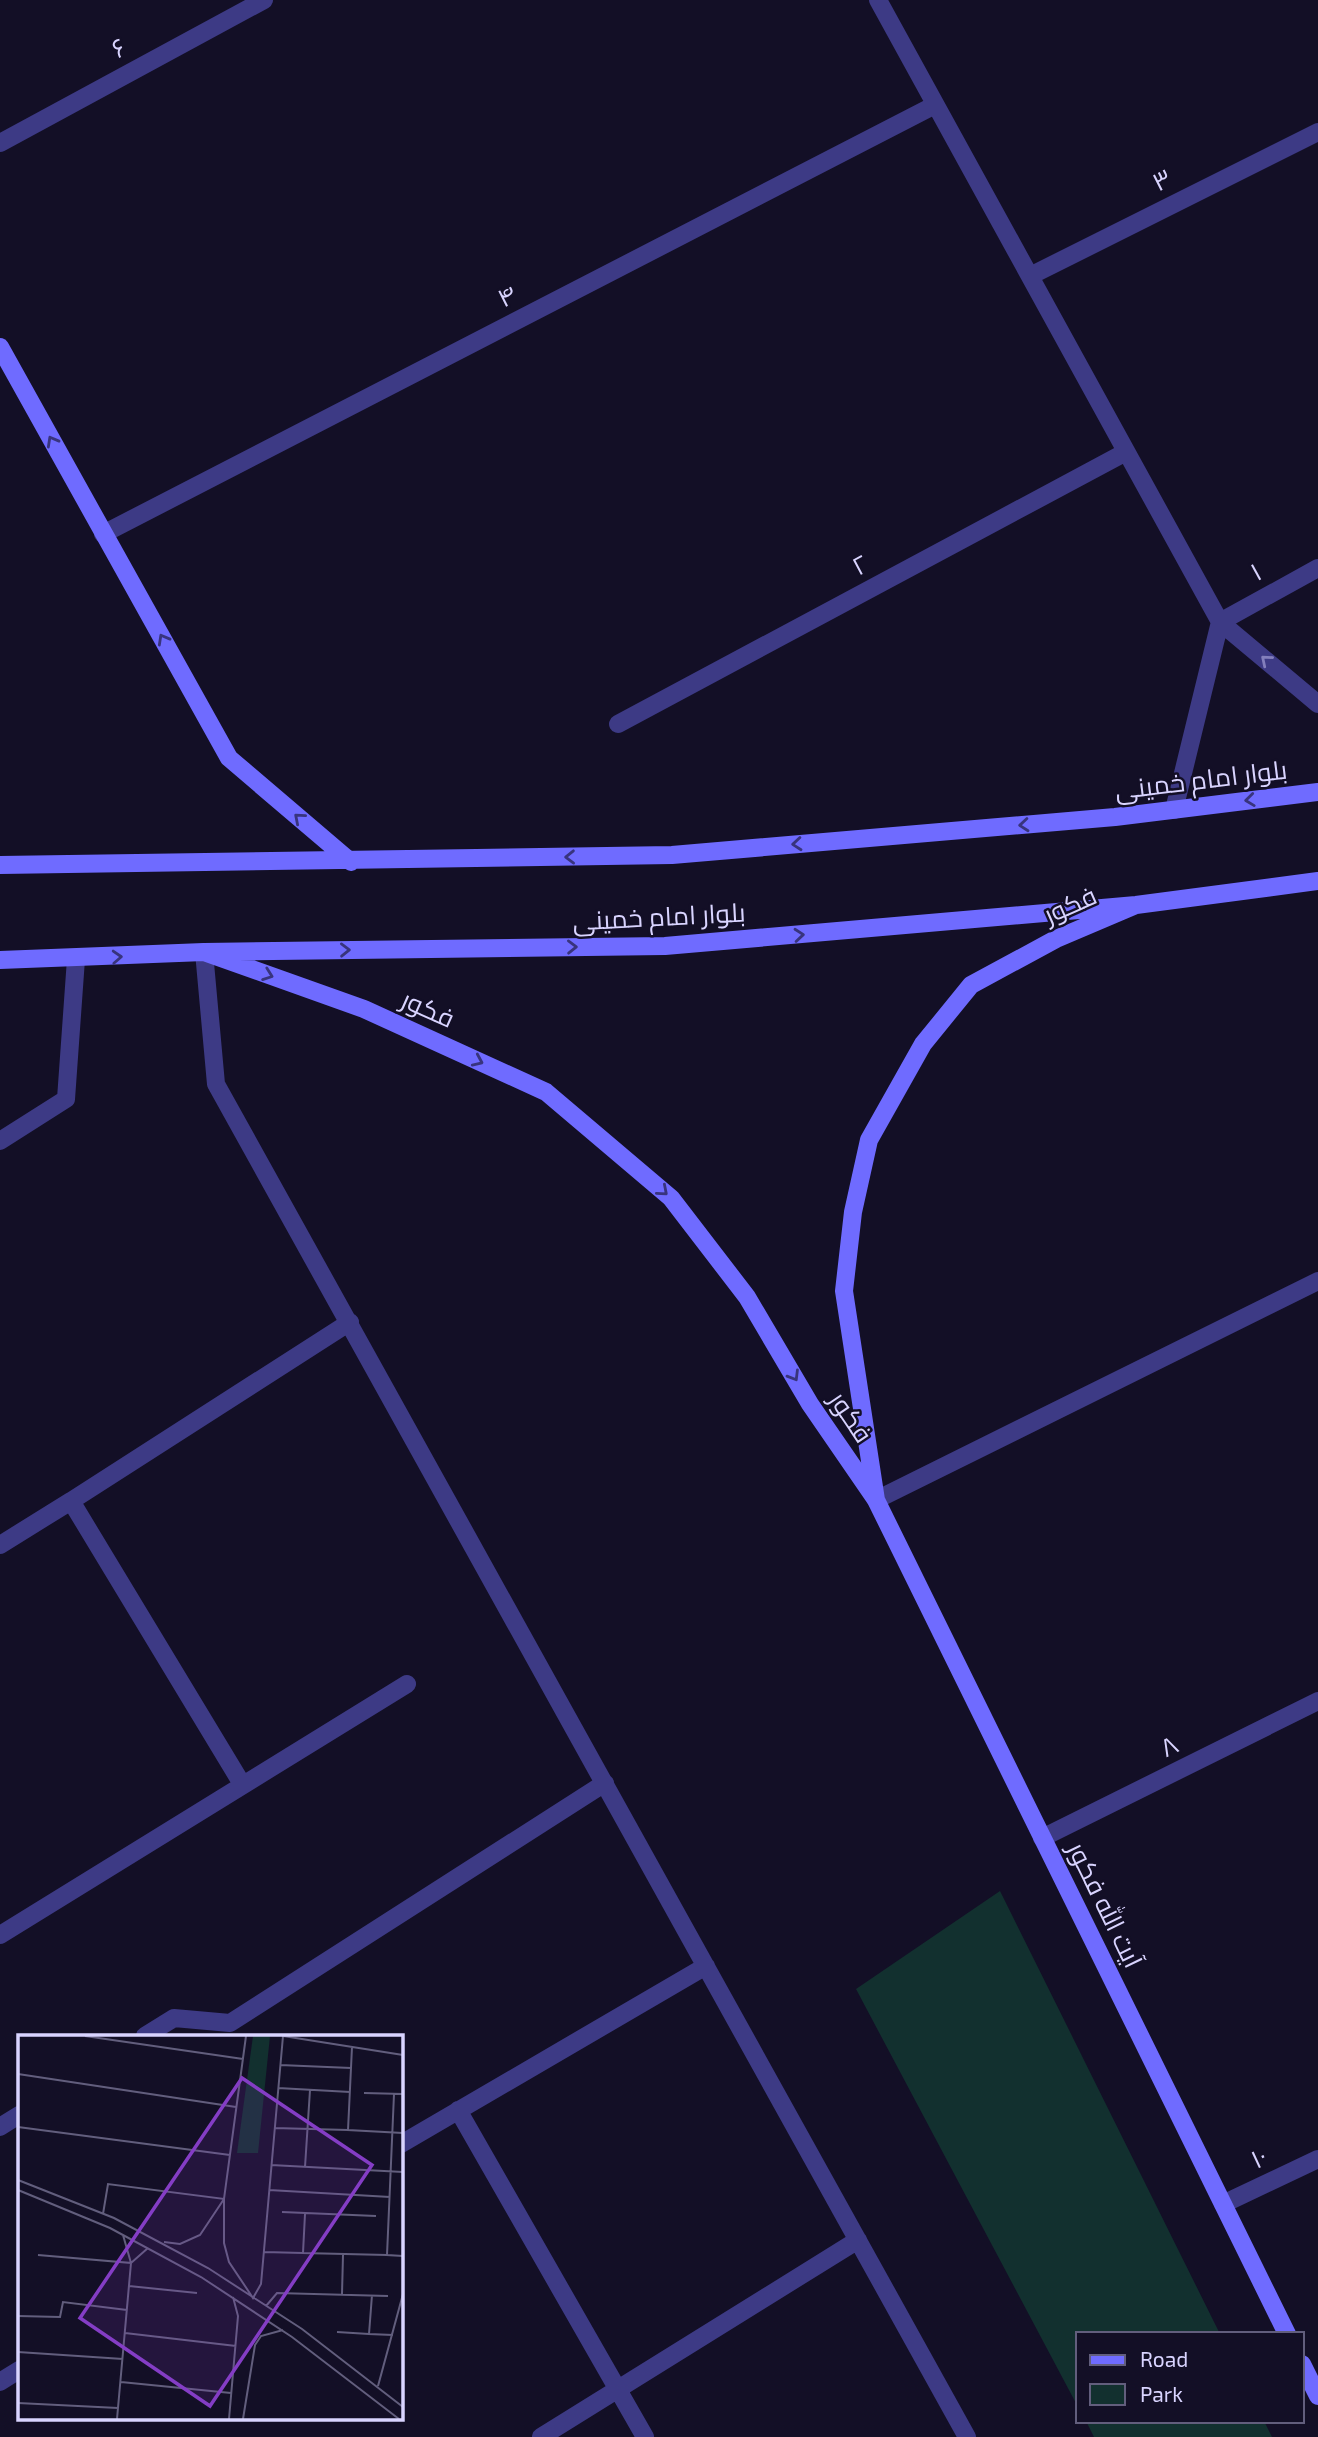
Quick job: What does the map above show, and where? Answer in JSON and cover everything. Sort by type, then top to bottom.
[{"type":"street","name":"۶","points":[[0,143],[264,0]]},
{"type":"street","points":[[878,0],[1220,622],[1318,704]]},
{"type":"street","name":"۴","points":[[103,534],[935,105]]},
{"type":"street","name":"۳","points":[[1030,276],[1318,131]]},
{"type":"street","points":[[0,347],[6,372],[103,534],[229,758],[351,862]]},
{"type":"street","name":"۲","points":[[618,724],[1126,452]]},
{"type":"street","name":"۱","points":[[1220,622],[1318,568]]},
{"type":"street","points":[[1174,810],[1220,622]]},
{"type":"street","name":"بلوار امام خمینی","points":[[0,865],[351,862],[672,855],[1174,810],[1318,792]]},
{"type":"street","name":"بلوار امام خمینی","points":[[0,960],[204,952],[665,946],[1136,905],[1318,881]]},
{"type":"street","name":"فکور","points":[[876,1500],[844,1291],[853,1212],[869,1140],[923,1044],[971,985],[1056,939],[1136,905]]},
{"type":"street","points":[[204,952],[216,1084],[967,2437]]},
{"type":"street","name":"فکور","points":[[204,952],[364,1009],[546,1092],[671,1198],[747,1297],[810,1404],[876,1500]]},
{"type":"street","points":[[0,1141],[66,1099],[76,959]]},
{"type":"street","points":[[876,1500],[1318,1282]]},
{"type":"street","points":[[0,1545],[350,1322]]},
{"type":"street","name":"آیت الله فکور","points":[[876,1500],[1286,2332]]},
{"type":"street","points":[[71,1501],[242,1784]]},
{"type":"street","points":[[0,1934],[407,1684]]},
{"type":"street","name":"۸","points":[[1042,1838],[1318,1701]]},
{"type":"street","points":[[147,2035],[173,2018],[230,2023],[605,1783]]},
{"type":"street","points":[[402,2143],[706,1966]]},
{"type":"street","points":[[458,2110],[615,2389],[645,2437]]},
{"type":"street","points":[[0,2127],[18,2116]]},
{"type":"street","name":"۱۰","points":[[1223,2204],[1318,2159]]},
{"type":"street","points":[[541,2437],[858,2240]]},
{"type":"street","points":[[1304,2368],[1318,2396]]},
{"type":"street","points":[[0,2382],[18,2371]]},
{"type":"green space","points":[[1000,1891],[1219,2332],[1076,2332],[1076,2403],[856,1989]]},
{"type":"green space","points":[[1087,2423],[1265,2423],[1272,2437],[1094,2437]]}]
